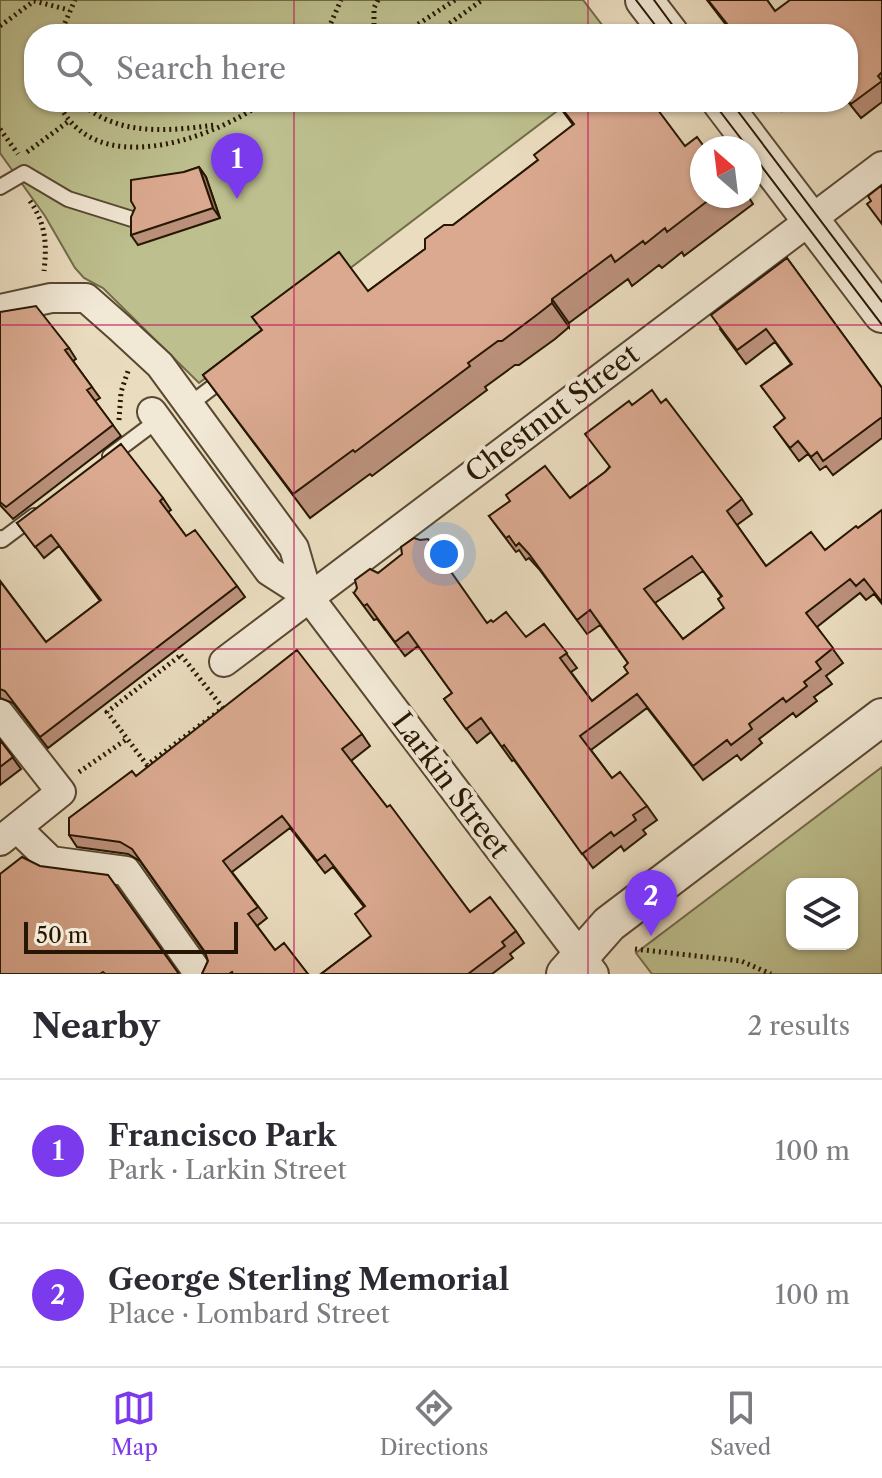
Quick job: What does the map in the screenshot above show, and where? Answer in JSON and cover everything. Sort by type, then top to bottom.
[{"type":"street","points":[[644,0],[662,24]]},
{"type":"street","points":[[729,112],[882,314]]},
{"type":"street","name":"Chestnut Street","points":[[224,662],[882,166]]},
{"type":"street","name":"Larkin Street","points":[[0,309],[51,298],[86,298],[160,365],[294,548],[308,596],[579,968]]},
{"type":"street","name":"Larkin Street","points":[[155,416],[269,571],[308,596]]},
{"type":"street","points":[[0,714],[70,782],[9,834],[51,861],[126,871],[199,974]]},
{"type":"street","points":[[579,968],[609,924],[882,717]]},
{"type":"lane","points":[[0,187],[24,173],[68,199],[132,219]]},
{"type":"lane","points":[[189,405],[242,365]]},
{"type":"lane","points":[[97,467],[155,416]]},
{"type":"lane","points":[[0,538],[2,540],[49,503]]},
{"type":"path","points":[[64,24],[75,0]]},
{"type":"path","points":[[330,24],[341,0]]},
{"type":"path","points":[[374,24],[374,8],[378,0]]},
{"type":"path","points":[[418,24],[455,0]]},
{"type":"path","points":[[450,24],[482,0]]},
{"type":"path","points":[[0,26],[34,1],[69,10]]},
{"type":"path","points":[[64,112],[72,126],[99,141],[125,148],[179,141],[246,112]]},
{"type":"path","points":[[90,112],[128,127],[176,129],[226,123]]},
{"type":"path","points":[[0,129],[21,157]]},
{"type":"path","points":[[22,190],[39,215],[47,243],[43,272]]},
{"type":"path","points":[[119,420],[121,392],[130,367]]},
{"type":"path","points":[[181,655],[107,712],[147,765],[223,708]]},
{"type":"path","points":[[70,782],[127,739]]},
{"type":"path","points":[[635,949],[741,961],[771,974]]},
{"type":"green space","points":[[0,0],[583,0],[601,24],[24,24],[24,112],[556,112],[199,383],[103,288],[84,278],[75,268],[45,216],[0,153]]},
{"type":"green space","points":[[882,767],[882,974],[652,974],[636,953]]},
{"type":"building","points":[[708,0],[767,0],[775,11],[790,0],[882,0],[882,72],[878,76],[882,81],[858,99],[858,24],[727,24]]},
{"type":"building","points":[[565,112],[660,112],[685,146],[690,142],[690,208],[698,208],[667,232],[665,228],[615,262],[611,255],[552,299],[552,303],[538,314],[468,363],[470,366],[293,494],[203,375],[262,330],[252,317],[339,252],[368,291],[425,249],[425,239],[444,225],[453,225],[538,160],[534,155],[574,124]]},
{"type":"building","points":[[199,167],[213,208],[131,235],[131,217],[135,208],[131,201],[131,180]]},
{"type":"building","points":[[882,185],[882,224],[867,204],[871,201],[868,196]]},
{"type":"building","points":[[787,258],[882,388],[882,417],[823,461],[817,452],[811,457],[798,441],[790,448],[774,427],[785,418],[761,386],[792,364],[766,329],[737,350],[711,315]]},
{"type":"building","points":[[36,306],[69,348],[65,350],[92,387],[87,390],[113,425],[6,507],[0,502],[0,312]]},
{"type":"building","points":[[652,390],[661,403],[666,399],[742,499],[727,511],[766,566],[811,532],[825,550],[882,510],[882,602],[864,579],[856,586],[850,579],[806,613],[833,648],[816,662],[821,669],[804,682],[807,686],[786,702],[783,698],[749,724],[752,729],[731,745],[727,740],[693,766],[637,694],[580,736],[612,778],[620,772],[647,806],[633,815],[636,820],[614,836],[611,832],[582,854],[481,718],[466,729],[444,699],[452,693],[408,632],[395,642],[367,604],[364,606],[354,593],[357,588],[355,580],[370,569],[378,573],[402,554],[401,547],[414,538],[428,539],[487,623],[506,612],[526,637],[544,624],[567,653],[560,658],[592,701],[628,673],[624,667],[628,663],[590,610],[577,620],[529,554],[519,543],[516,546],[509,536],[506,538],[489,516],[510,501],[506,495],[545,466],[570,498],[605,472],[610,467],[585,434],[629,401],[632,405]],"holes":[[[692,556],[722,596],[718,599],[724,608],[683,639],[644,589]]]},
{"type":"building","points":[[121,444],[163,498],[160,501],[186,536],[195,530],[237,586],[40,737],[5,691],[0,689],[0,581],[46,642],[101,600],[51,535],[35,547],[17,523]]},
{"type":"building","points":[[297,650],[362,734],[342,749],[387,807],[390,805],[470,912],[490,897],[516,931],[502,942],[505,946],[468,974],[321,974],[371,936],[355,914],[365,906],[325,855],[317,861],[282,816],[223,861],[258,907],[248,914],[275,950],[284,943],[308,974],[202,974],[208,961],[205,952],[132,849],[120,842],[69,835],[69,818],[132,771],[136,776]]},
{"type":"building","points":[[0,740],[13,757],[0,767]]},
{"type":"building","points":[[22,857],[40,866],[108,875],[179,974],[0,974],[0,874]]},
{"type":"tram line","points":[[636,0],[654,24]]},
{"type":"tram line","points":[[654,0],[672,24]]},
{"type":"tram line","points":[[721,112],[739,136]]},
{"type":"tram line","points":[[739,112],[882,302]]},
{"type":"tram line","points":[[762,167],[882,325]]},
{"type":"place","name":"Francisco Park","points":[[237,199]]},
{"type":"place","name":"George Sterling Memorial","points":[[651,936]]}]
